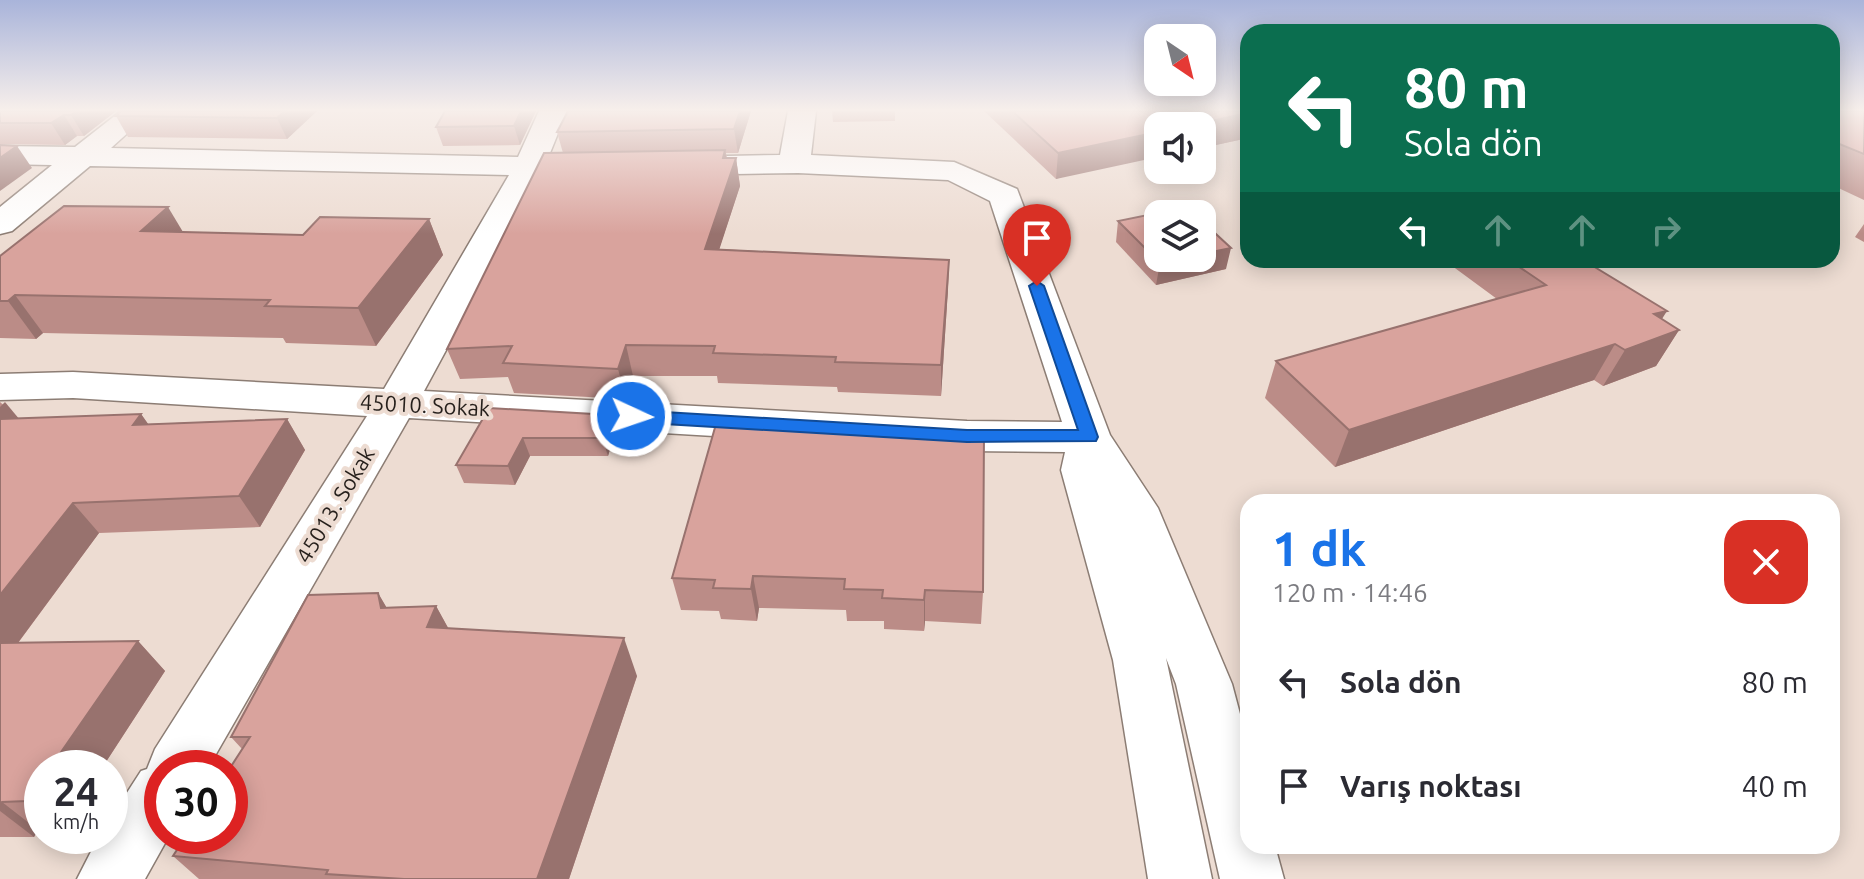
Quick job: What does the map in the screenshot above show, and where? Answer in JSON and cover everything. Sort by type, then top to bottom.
[{"type":"street","points":[[0,224],[88,152]]},
{"type":"street","name":"45013. Sokak","points":[[187,750],[396,404],[535,152]]},
{"type":"street","points":[[795,152],[798,164]]},
{"type":"street","points":[[0,155],[528,169],[623,167]]},
{"type":"street","points":[[655,166],[798,164],[954,171],[1005,196],[1089,437],[1134,508],[1204,684],[1240,830]]},
{"type":"street","name":"45010. Sokak","points":[[0,387],[73,385],[967,436],[1089,437]]},
{"type":"street","points":[[1089,437],[1084,470],[1140,660],[1180,879]]},
{"type":"street","points":[[109,879],[144,821]]},
{"type":"street","points":[[1246,854],[1252,879]]},
{"type":"building","points":[[724,152],[723,158],[736,158],[705,249],[949,260],[941,365],[835,362],[836,357],[713,353],[715,346],[626,345],[618,369],[503,363],[512,346],[447,349],[544,153]]},
{"type":"building","points":[[64,206],[168,207],[141,231],[303,235],[320,217],[429,219],[358,308],[265,306],[270,300],[15,295],[8,301],[0,301],[0,256]]},
{"type":"building","points":[[1144,216],[1144,247],[1118,221]]},
{"type":"building","points":[[1216,234],[1231,248],[1216,251]]},
{"type":"building","points":[[1521,268],[1596,268],[1667,311],[1654,314],[1679,330],[1625,350],[1615,344],[1349,430],[1276,361],[1546,285]]},
{"type":"building","points":[[489,408],[610,415],[602,438],[523,438],[508,466],[456,465]]},
{"type":"building","points":[[141,414],[133,425],[287,419],[239,496],[73,503],[0,595],[0,419]]},
{"type":"building","points":[[716,424],[984,433],[983,592],[925,590],[924,600],[882,598],[883,590],[844,589],[845,579],[753,576],[751,589],[713,588],[715,580],[672,578]]},
{"type":"building","points":[[378,593],[381,608],[436,606],[427,627],[624,638],[537,879],[404,879],[326,874],[328,870],[173,856],[248,854],[248,750],[242,750],[250,737],[231,737],[308,595]]},
{"type":"building","points":[[138,641],[62,750],[24,750],[24,801],[2,802],[0,805],[0,643]]},
{"type":"route","points":[[631,416],[967,436],[1089,437],[1037,286]]}]
